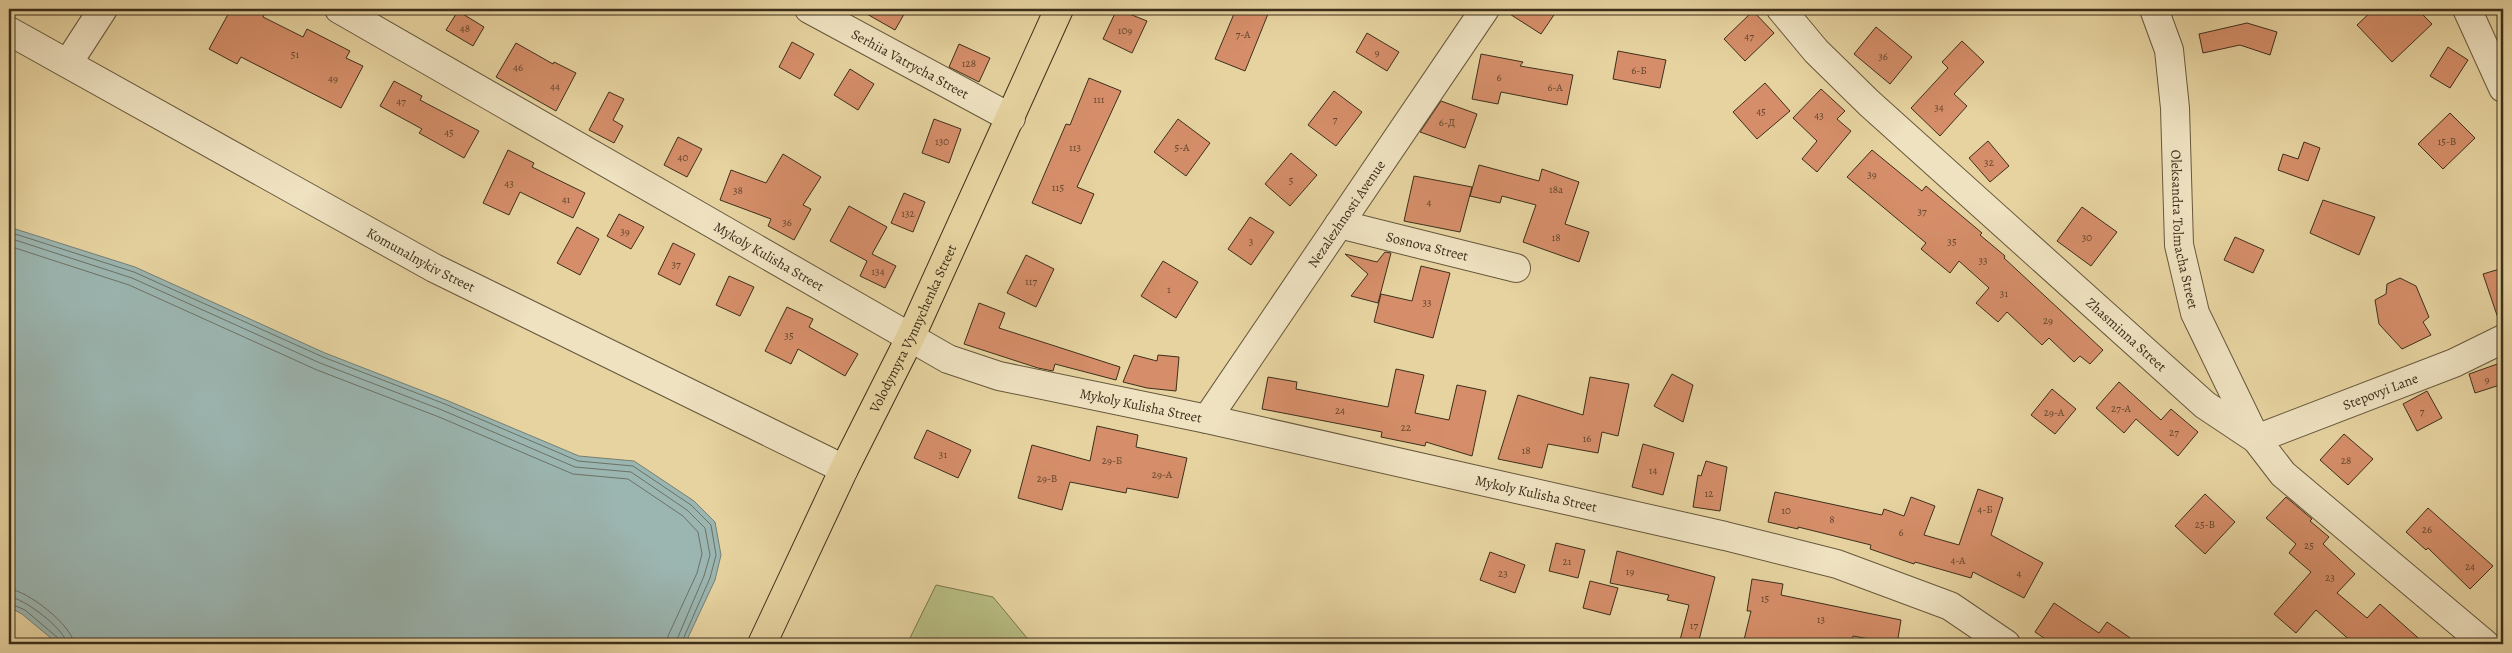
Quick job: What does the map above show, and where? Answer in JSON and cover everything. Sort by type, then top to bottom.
[{"type":"main road","name":"Volodymyra Vynnychenka Street","points":[[762,644],[844,469],[911,336],[1059,9]]},
{"type":"street","points":[[68,63],[103,9]]},
{"type":"street","name":"Mykoly Kulisha Street","points":[[339,9],[911,336],[948,359],[999,376],[1207,419],[1715,534],[1837,564],[1950,606],[2006,644]]},
{"type":"street","name":"Serhiia Vatrycha Street","points":[[809,9],[1011,118]]},
{"type":"street","name":"Nezalezhnosti Avenue","points":[[1207,419],[1485,9]]},
{"type":"street","name":"Zhasminna Street","points":[[1781,9],[1816,50],[1868,103],[2205,405],[2256,438],[2283,474],[2485,644]]},
{"type":"street","name":"Oleksandra Tolmacha Street","points":[[2154,9],[2169,50],[2175,108],[2181,253],[2195,313],[2256,438]]},
{"type":"street","points":[[2467,9],[2503,88]]},
{"type":"street","name":"Komunalnykiv Street","points":[[9,31],[434,268],[844,469]]},
{"type":"street","name":"Sosnova Street","points":[[1339,224],[1516,268]]},
{"type":"street","name":"Stepovyi Lane","points":[[2256,438],[2454,363],[2503,339]]},
{"type":"green space","points":[[936,585],[993,597],[1032,644],[907,644]]},
{"type":"water","points":[[9,227],[135,267],[325,353],[446,400],[579,456],[634,461],[694,501],[715,522],[721,555],[715,580],[685,644],[58,644],[22,614],[9,607]]},
{"type":"building","points":[[231,9],[267,9],[263,17],[303,37],[307,29],[350,51],[346,58],[363,66],[341,108],[241,57],[237,64],[209,49]]},
{"type":"building","points":[[858,9],[907,9],[895,30]]},
{"type":"building","points":[[1117,9],[1147,21],[1132,53],[1103,39]]},
{"type":"building","points":[[1236,9],[1270,9],[1245,71],[1215,59]]},
{"type":"building","points":[[1502,9],[1558,9],[1541,34]]},
{"type":"building","points":[[2374,9],[2417,9],[2432,24],[2392,62],[2357,25]]},
{"type":"building","points":[[458,11],[484,27],[473,46],[446,30]]},
{"type":"building","points":[[1753,11],[1774,33],[1745,61],[1724,39]]},
{"type":"building","points":[[2247,23],[2277,32],[2270,55],[2240,45],[2203,53],[2199,34]]},
{"type":"building","points":[[1876,27],[1912,57],[1890,84],[1854,54]]},
{"type":"building","points":[[1367,33],[1399,52],[1387,71],[1356,52]]},
{"type":"building","points":[[1962,41],[1984,62],[1954,94],[1967,106],[1940,136],[1911,108],[1948,68],[1942,62]]},
{"type":"building","points":[[792,42],[814,54],[800,79],[779,67]]},
{"type":"building","points":[[516,43],[553,64],[554,62],[576,73],[556,111],[496,77]]},
{"type":"building","points":[[959,44],[990,58],[979,82],[949,67]]},
{"type":"building","points":[[2448,47],[2468,60],[2450,88],[2430,76]]},
{"type":"building","points":[[1618,51],[1666,60],[1660,88],[1613,79]]},
{"type":"building","points":[[1481,54],[1523,62],[1520,66],[1573,75],[1567,105],[1501,92],[1498,104],[1472,99]]},
{"type":"building","points":[[850,69],[874,84],[858,110],[834,95]]},
{"type":"building","points":[[1089,78],[1121,91],[1077,187],[1094,194],[1081,224],[1032,203],[1066,124],[1070,125]]},
{"type":"building","points":[[394,81],[422,96],[420,100],[479,131],[464,158],[419,133],[422,129],[380,106]]},
{"type":"building","points":[[1765,83],[1790,111],[1757,139],[1733,112]]},
{"type":"building","points":[[1821,89],[1845,111],[1837,119],[1851,131],[1817,172],[1802,159],[1817,141],[1793,118]]},
{"type":"building","points":[[1334,91],[1362,112],[1336,146],[1308,125]]},
{"type":"building","points":[[609,92],[624,99],[613,120],[623,126],[614,143],[589,130]]},
{"type":"building","points":[[1441,101],[1477,114],[1465,148],[1420,132]]},
{"type":"building","points":[[2450,113],[2475,138],[2443,169],[2418,144]]},
{"type":"building","points":[[934,119],[961,129],[949,163],[922,153]]},
{"type":"building","points":[[1178,119],[1210,143],[1186,176],[1154,152]]},
{"type":"building","points":[[678,137],[702,149],[687,177],[664,165]]},
{"type":"building","points":[[1988,141],[2009,166],[1990,182],[1969,158]]},
{"type":"building","points":[[2304,142],[2320,148],[2308,181],[2278,170],[2283,154],[2298,159]]},
{"type":"building","points":[[508,150],[534,163],[532,167],[585,193],[573,218],[520,192],[509,215],[483,203]]},
{"type":"building","points":[[1872,150],[1922,191],[1926,186],[1982,233],[1980,235],[2005,256],[2004,258],[2103,350],[2090,364],[2080,356],[2074,362],[2049,338],[2042,345],[2007,312],[1998,322],[1976,303],[1989,288],[1959,261],[1950,273],[1921,249],[1926,243],[1847,177]]},
{"type":"building","points":[[1291,153],[1317,175],[1290,206],[1265,184]]},
{"type":"building","points":[[783,154],[821,177],[803,205],[811,209],[794,240],[768,226],[771,219],[720,200],[731,170],[766,183]]},
{"type":"building","points":[[1479,165],[1539,181],[1542,169],[1579,182],[1565,224],[1589,232],[1579,262],[1523,242],[1536,205],[1502,196],[1500,203],[1470,196]]},
{"type":"building","points":[[1414,176],[1472,187],[1460,232],[1404,221]]},
{"type":"building","points":[[904,193],[925,202],[913,232],[891,223]]},
{"type":"building","points":[[2323,200],[2375,217],[2359,255],[2310,233]]},
{"type":"building","points":[[849,206],[887,227],[872,254],[896,266],[885,288],[860,276],[867,261],[830,241]]},
{"type":"building","points":[[2082,207],[2117,232],[2091,266],[2057,241]]},
{"type":"building","points":[[619,214],[644,227],[631,249],[607,236]]},
{"type":"building","points":[[1250,217],[1274,232],[1251,265],[1228,249]]},
{"type":"building","points":[[577,227],[599,239],[580,275],[557,263]]},
{"type":"building","points":[[2235,237],[2264,250],[2253,273],[2224,260]]},
{"type":"building","points":[[673,243],[695,254],[680,285],[658,274]]},
{"type":"building","points":[[1385,252],[1391,253],[1378,303],[1351,296],[1368,274],[1345,254],[1377,262]]},
{"type":"building","points":[[1026,255],[1054,269],[1036,307],[1007,293]]},
{"type":"building","points":[[1163,261],[1198,282],[1176,318],[1141,296]]},
{"type":"building","points":[[1421,266],[1450,273],[1433,338],[1374,322],[1381,294],[1412,301]]},
{"type":"building","points":[[2503,268],[2503,324],[2500,324],[2483,274]]},
{"type":"building","points":[[729,276],[754,287],[740,316],[716,305]]},
{"type":"building","points":[[2400,278],[2416,286],[2429,317],[2423,322],[2431,335],[2402,349],[2379,324],[2375,300],[2386,294],[2387,284]]},
{"type":"building","points":[[979,303],[1005,313],[999,328],[1120,367],[1116,380],[1055,364],[1053,371],[1038,368],[964,344]]},
{"type":"building","points":[[787,307],[813,319],[809,327],[858,354],[845,376],[798,349],[791,364],[765,351]]},
{"type":"building","points":[[1134,355],[1157,361],[1158,355],[1179,357],[1176,391],[1147,388],[1123,382]]},
{"type":"building","points":[[2503,362],[2503,384],[2475,393],[2469,374]]},
{"type":"building","points":[[1396,369],[1424,375],[1415,413],[1449,420],[1457,385],[1486,391],[1472,456],[1426,442],[1425,446],[1381,437],[1382,432],[1262,409],[1268,377],[1297,382],[1296,389],[1388,407]]},
{"type":"building","points":[[1672,374],[1693,385],[1683,422],[1654,406]]},
{"type":"building","points":[[1590,377],[1629,384],[1618,436],[1602,432],[1598,453],[1548,444],[1542,468],[1498,459],[1518,395],[1583,415]]},
{"type":"building","points":[[2119,382],[2161,420],[2171,409],[2198,432],[2178,456],[2136,419],[2124,433],[2096,408]]},
{"type":"building","points":[[2052,389],[2076,409],[2055,434],[2031,415]]},
{"type":"building","points":[[2427,391],[2442,418],[2417,431],[2403,404]]},
{"type":"building","points":[[1097,426],[1138,435],[1136,447],[1187,458],[1178,498],[1127,488],[1126,493],[1070,482],[1062,510],[1018,498],[1032,445],[1090,461]]},
{"type":"building","points":[[927,430],[971,450],[958,478],[914,458]]},
{"type":"building","points":[[2344,434],[2373,459],[2348,485],[2320,460]]},
{"type":"building","points":[[1643,444],[1674,453],[1663,495],[1632,487]]},
{"type":"building","points":[[1706,461],[1727,467],[1720,511],[1693,507],[1698,475],[1701,476]]},
{"type":"building","points":[[1978,489],[2003,498],[1991,535],[2043,563],[2024,598],[1973,572],[1971,578],[1915,562],[1914,564],[1870,549],[1871,545],[1798,527],[1798,529],[1768,522],[1775,492],[1882,515],[1884,509],[1904,516],[1911,497],[1935,506],[1924,535],[1959,545]]},
{"type":"building","points":[[2205,494],[2235,522],[2205,554],[2175,526]]},
{"type":"building","points":[[2286,497],[2312,519],[2310,521],[2329,537],[2323,544],[2355,574],[2337,593],[2367,618],[2380,604],[2425,644],[2354,644],[2316,610],[2296,633],[2274,614],[2311,572],[2289,553],[2296,544],[2266,518]]},
{"type":"building","points":[[2428,508],[2493,566],[2470,589],[2428,548],[2426,550],[2406,532]]},
{"type":"building","points":[[1556,543],[1585,550],[1578,578],[1549,571]]},
{"type":"building","points":[[1617,551],[1715,577],[1698,644],[1679,644],[1689,605],[1667,600],[1669,595],[1610,583]]},
{"type":"building","points":[[1490,552],[1525,565],[1515,593],[1480,580]]},
{"type":"building","points":[[1752,579],[1783,584],[1781,595],[1901,620],[1897,644],[1853,636],[1852,644],[1743,644],[1751,611],[1747,611]]},
{"type":"building","points":[[1590,581],[1618,588],[1610,615],[1583,608]]},
{"type":"building","points":[[2054,603],[2099,633],[2107,622],[2139,644],[2053,644],[2035,632]]}]
